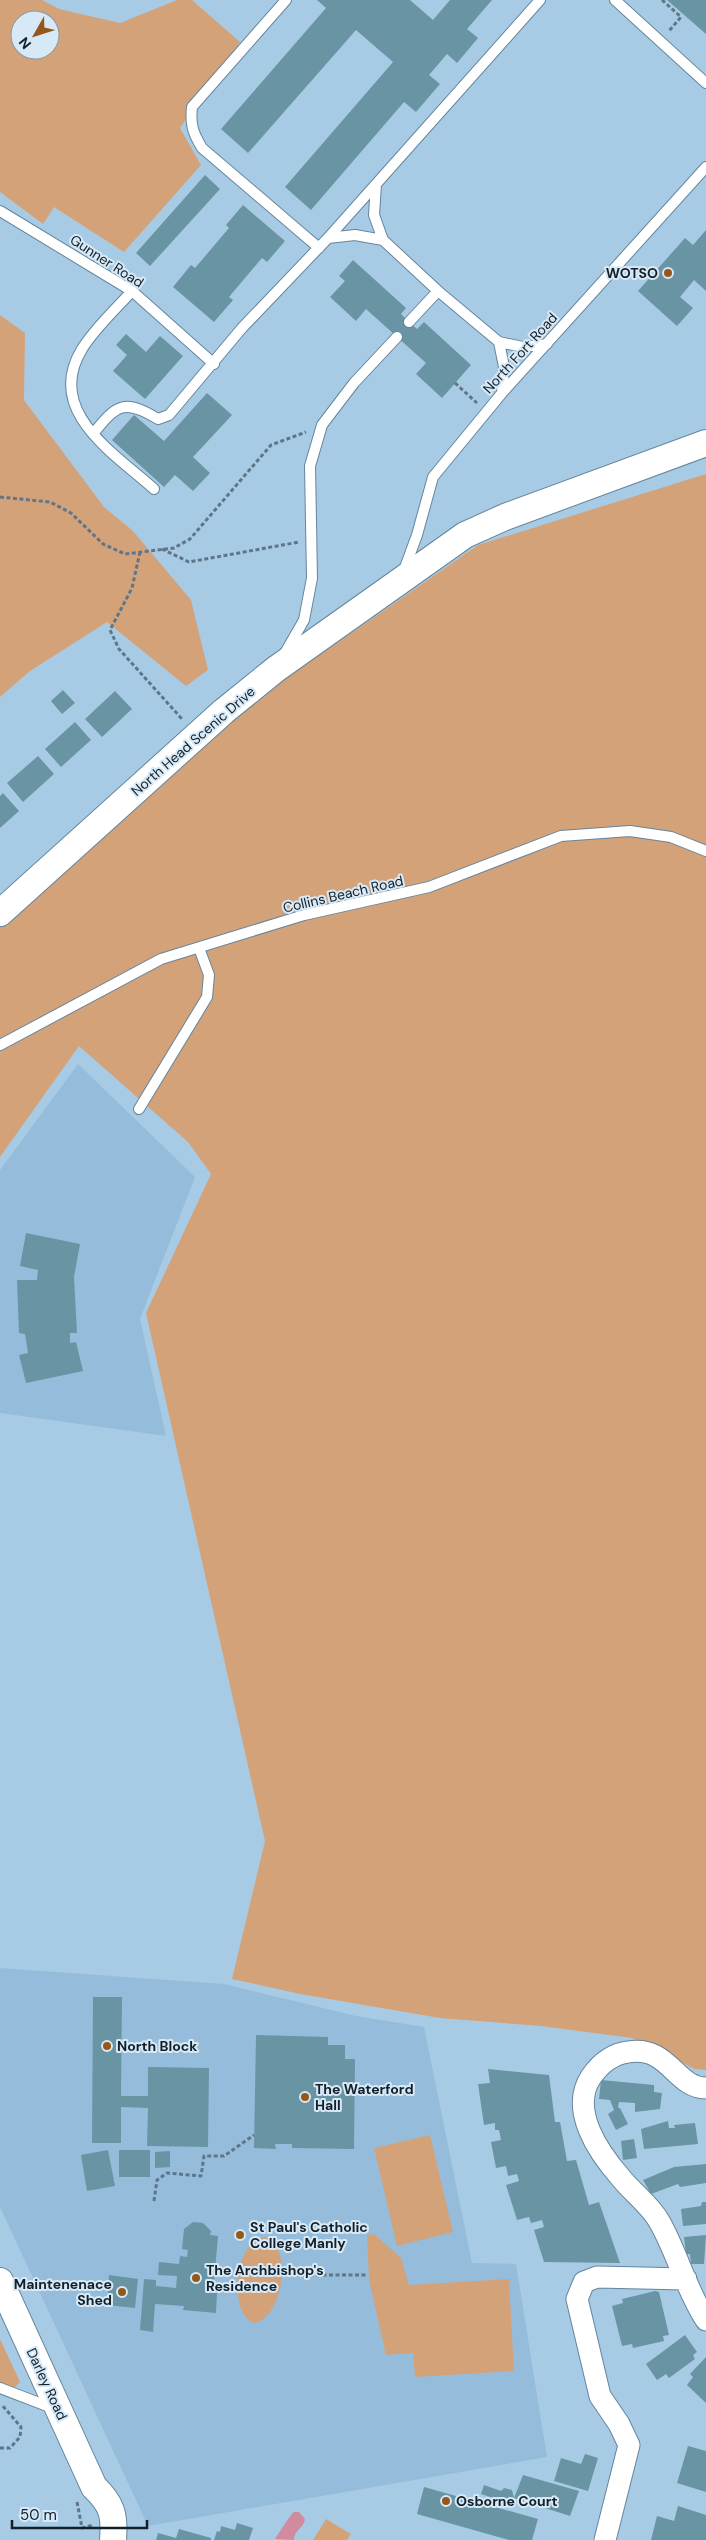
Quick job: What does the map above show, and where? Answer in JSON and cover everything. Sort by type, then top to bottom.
[{"type":"street","name":"North Head Scenic Drive","points":[[0,913],[224,711],[276,669],[465,536],[505,517],[706,443]]},
{"type":"street","points":[[706,2088],[697,2088],[686,2083],[666,2061],[648,2053],[628,2052],[612,2057],[598,2068],[586,2085],[583,2107],[587,2126],[597,2147],[620,2178],[658,2219],[706,2320]]},
{"type":"street","points":[[605,2540],[628,2459],[629,2445],[619,2424],[600,2396],[577,2298],[584,2282],[597,2277],[686,2279]]},
{"type":"street","name":"Darley Road","points":[[0,2281],[94,2487],[99,2540]]},
{"type":"street","name":"Darley Road","points":[[94,2487],[106,2499],[112,2513],[113,2540]]},
{"type":"lane","points":[[286,0],[192,107],[190,123],[192,132],[202,148],[319,248]]},
{"type":"lane","points":[[93,434],[113,410],[126,405],[141,408],[158,418],[169,415],[214,364],[242,328],[319,248],[540,0]]},
{"type":"lane","points":[[615,0],[706,83]]},
{"type":"lane","name":"North Fort Road","points":[[398,583],[417,535],[433,477],[502,393],[706,167]]},
{"type":"lane","points":[[376,184],[374,215],[383,240],[438,291],[499,342],[523,347],[547,344]]},
{"type":"lane","name":"Gunner Road","points":[[0,211],[132,291],[214,364]]},
{"type":"lane","points":[[328,238],[355,235],[383,240]]},
{"type":"lane","points":[[132,291],[82,348],[74,363],[70,383],[72,400],[79,417],[93,434],[154,489]]},
{"type":"lane","points":[[409,322],[438,291]]},
{"type":"lane","points":[[276,669],[304,620],[312,578],[310,466],[322,425],[354,383],[397,337]]},
{"type":"lane","points":[[499,342],[504,367],[502,393]]},
{"type":"lane","name":"Collins Beach Road","points":[[0,1045],[161,959],[304,915],[429,887],[560,836],[630,831],[671,837],[706,851]]},
{"type":"lane","points":[[139,1109],[207,997],[209,975],[199,948]]},
{"type":"lane","points":[[0,2388],[59,2410]]},
{"type":"path","points":[[660,42],[681,17],[662,0]]},
{"type":"path","points":[[455,383],[471,397]]},
{"type":"path","points":[[0,497],[50,502],[71,513],[103,544],[125,554],[174,548],[190,539],[271,445],[322,425]]},
{"type":"path","points":[[161,549],[189,562],[311,540]]},
{"type":"path","points":[[140,552],[132,588],[110,630],[119,649],[187,724]]},
{"type":"path","points":[[154,2201],[157,2180],[168,2173],[202,2176],[204,2156],[224,2156],[254,2135]]},
{"type":"path","points":[[290,2275],[367,2275]]},
{"type":"path","points":[[0,2402],[21,2427],[20,2436],[10,2448],[0,2448]]},
{"type":"shaded area","points":[[0,0],[42,0],[59,9],[120,23],[177,0],[192,0],[240,42],[180,128],[201,165],[124,252],[54,207],[43,224],[0,192]]},
{"type":"shaded area","points":[[0,315],[25,333],[24,400],[104,507],[133,531],[191,600],[208,670],[186,686],[107,622],[30,671],[0,697]]},
{"type":"shaded area","points":[[706,474],[706,2070],[695,2069],[632,2038],[541,2026],[440,2018],[300,1994],[232,1979],[265,1841],[146,1313],[211,1174],[188,1142],[79,1046],[0,1157],[0,924],[229,718],[478,545]]},
{"type":"shaded area","points":[[78,1064],[195,1177],[140,1319],[166,1436],[0,1413],[0,1170]]},
{"type":"shaded area","name":"St Paul's Catholic College Manly","points":[[0,1968],[224,1984],[356,2016],[424,2027],[472,2263],[516,2264],[547,2457],[148,2526],[0,2207]]},
{"type":"shaded area","points":[[430,2135],[453,2232],[397,2246],[374,2148]]},
{"type":"shaded area","points":[[374,2234],[401,2258],[409,2285],[509,2279],[514,2371],[415,2377],[413,2353],[386,2355],[369,2280],[367,2235]]},
{"type":"shaded area","points":[[265,2237],[274,2243],[280,2254],[282,2267],[281,2282],[278,2296],[272,2309],[264,2319],[254,2323],[245,2317],[240,2306],[238,2277],[241,2262],[247,2250],[255,2241]]},
{"type":"shaded area","points":[[0,2339],[20,2382],[14,2388],[0,2384]]},
{"type":"shaded area","points":[[294,2512],[299,2512],[305,2519],[294,2540],[275,2539],[287,2520]]},
{"type":"shaded area","points":[[326,2519],[351,2534],[347,2540],[313,2540]]},
{"type":"building","points":[[317,0],[410,0],[433,20],[450,0],[492,0],[467,29],[478,38],[457,63],[447,54],[429,75],[440,84],[416,112],[404,102],[311,210],[285,187],[393,62],[356,30],[248,153],[221,129],[326,8]]},
{"type":"building","points":[[667,0],[706,0],[706,34]]},
{"type":"building","points":[[205,175],[220,189],[150,266],[136,253]]},
{"type":"building","points":[[243,205],[285,241],[267,262],[262,258],[229,297],[233,300],[214,322],[173,287],[191,265],[195,268],[229,228],[226,225]]},
{"type":"building","points":[[706,230],[706,291],[694,280],[680,297],[693,308],[677,326],[638,291],[685,238],[693,245]]},
{"type":"building","points":[[353,260],[406,308],[401,314],[409,322],[417,329],[424,322],[471,365],[442,398],[416,374],[426,363],[366,309],[356,321],[330,297],[345,281],[339,276]]},
{"type":"building","points":[[126,334],[146,352],[160,336],[183,356],[145,399],[113,371],[127,355],[116,345]]},
{"type":"building","points":[[207,393],[232,415],[193,457],[210,473],[193,491],[175,475],[164,487],[112,440],[134,415],[164,441]]},
{"type":"building","points":[[63,690],[75,703],[62,714],[51,701]]},
{"type":"building","points":[[115,691],[132,709],[102,737],[85,719]]},
{"type":"building","points":[[75,722],[91,740],[61,767],[45,749]]},
{"type":"building","points":[[38,756],[54,774],[23,802],[7,783]]},
{"type":"building","points":[[3,793],[19,811],[0,828],[0,796]]},
{"type":"building","points":[[26,1233],[80,1244],[74,1277],[77,1333],[70,1333],[70,1343],[76,1342],[83,1371],[26,1383],[19,1355],[28,1353],[25,1334],[19,1333],[17,1280],[37,1280],[38,1270],[20,1266]]},
{"type":"building","points":[[93,1997],[122,1997],[121,2096],[148,2096],[148,2067],[209,2068],[208,2147],[147,2146],[148,2108],[121,2107],[121,2143],[92,2143]]},
{"type":"building","name":"The Waterford Hall","points":[[256,2035],[328,2037],[328,2045],[345,2045],[345,2059],[355,2059],[354,2149],[292,2148],[292,2144],[275,2144],[276,2149],[254,2148]]},
{"type":"building","points":[[488,2069],[549,2075],[555,2122],[560,2122],[567,2161],[576,2160],[589,2205],[599,2202],[620,2263],[544,2262],[534,2230],[544,2227],[542,2220],[531,2223],[529,2217],[517,2220],[506,2185],[519,2181],[517,2174],[508,2176],[506,2166],[496,2168],[491,2142],[501,2140],[499,2130],[495,2130],[495,2123],[484,2125],[478,2084],[490,2083]]},
{"type":"building","points":[[601,2080],[654,2085],[654,2092],[662,2093],[660,2109],[635,2112],[635,2103],[619,2102],[618,2108],[620,2108],[628,2124],[616,2130],[608,2114],[614,2110],[610,2100],[599,2099]]},
{"type":"building","points":[[668,2121],[669,2128],[675,2128],[674,2125],[695,2123],[698,2144],[644,2149],[641,2129]]},
{"type":"building","points":[[634,2139],[637,2158],[623,2160],[621,2141]]},
{"type":"building","points":[[108,2150],[115,2186],[87,2191],[81,2155]]},
{"type":"building","points":[[119,2150],[150,2150],[150,2177],[119,2177]]},
{"type":"building","points":[[170,2151],[170,2167],[155,2168],[155,2152]]},
{"type":"building","points":[[706,2164],[706,2183],[680,2187],[678,2184],[651,2194],[643,2180],[674,2167]]},
{"type":"building","points":[[702,2202],[706,2202],[706,2224],[683,2226],[681,2209],[701,2206]]},
{"type":"building","name":"The Archbishop's Residence","points":[[193,2222],[203,2223],[211,2231],[210,2235],[218,2236],[213,2293],[217,2293],[216,2313],[183,2310],[184,2306],[155,2304],[153,2332],[140,2330],[144,2279],[156,2280],[156,2286],[176,2288],[177,2276],[158,2275],[159,2262],[179,2264],[180,2256],[187,2257],[188,2250],[182,2249],[184,2229]]},
{"type":"building","points":[[706,2235],[704,2264],[691,2264],[690,2254],[686,2254],[684,2237]]},
{"type":"building","name":"Maintenenace Shed","points":[[109,2275],[138,2279],[135,2308],[107,2305]]},
{"type":"building","points":[[655,2291],[659,2292],[669,2335],[663,2336],[664,2341],[633,2348],[632,2344],[622,2346],[612,2306],[623,2303],[622,2299]]},
{"type":"building","points":[[685,2335],[697,2352],[693,2355],[695,2359],[669,2378],[666,2374],[657,2380],[646,2364]]},
{"type":"building","points":[[706,2357],[706,2403],[687,2385],[693,2377],[690,2374]]},
{"type":"building","points":[[688,2446],[706,2451],[706,2492],[677,2483]]},
{"type":"building","points":[[585,2454],[598,2458],[588,2491],[554,2481],[561,2458],[581,2464]]},
{"type":"building","points":[[523,2475],[579,2491],[570,2516],[514,2498]]},
{"type":"building","points":[[484,2485],[501,2491],[504,2488],[512,2490],[514,2498],[508,2503],[481,2494]]},
{"type":"building","name":"Osborne Court","points":[[424,2487],[538,2519],[532,2540],[509,2540],[417,2514]]},
{"type":"building","points":[[678,2506],[706,2515],[706,2540],[651,2540],[657,2516],[674,2521]]},
{"type":"building","points":[[237,2523],[253,2528],[249,2540],[214,2540],[217,2531],[220,2532],[221,2526],[235,2530]]},
{"type":"building","points":[[179,2529],[211,2538],[211,2540],[156,2540],[158,2533],[176,2538]]},
{"type":"place","name":"WOTSO","points":[[668,273]]},
{"type":"place","name":"North Block","points":[[107,2046]]},
{"type":"place","name":"The Waterford Hall","points":[[305,2097]]},
{"type":"place","name":"St Paul's Catholic College Manly","points":[[240,2235]]},
{"type":"place","name":"The Archbishop's Residence","points":[[196,2278]]},
{"type":"place","name":"Maintenenace Shed","points":[[122,2292]]},
{"type":"place","name":"Osborne Court","points":[[446,2501]]}]
